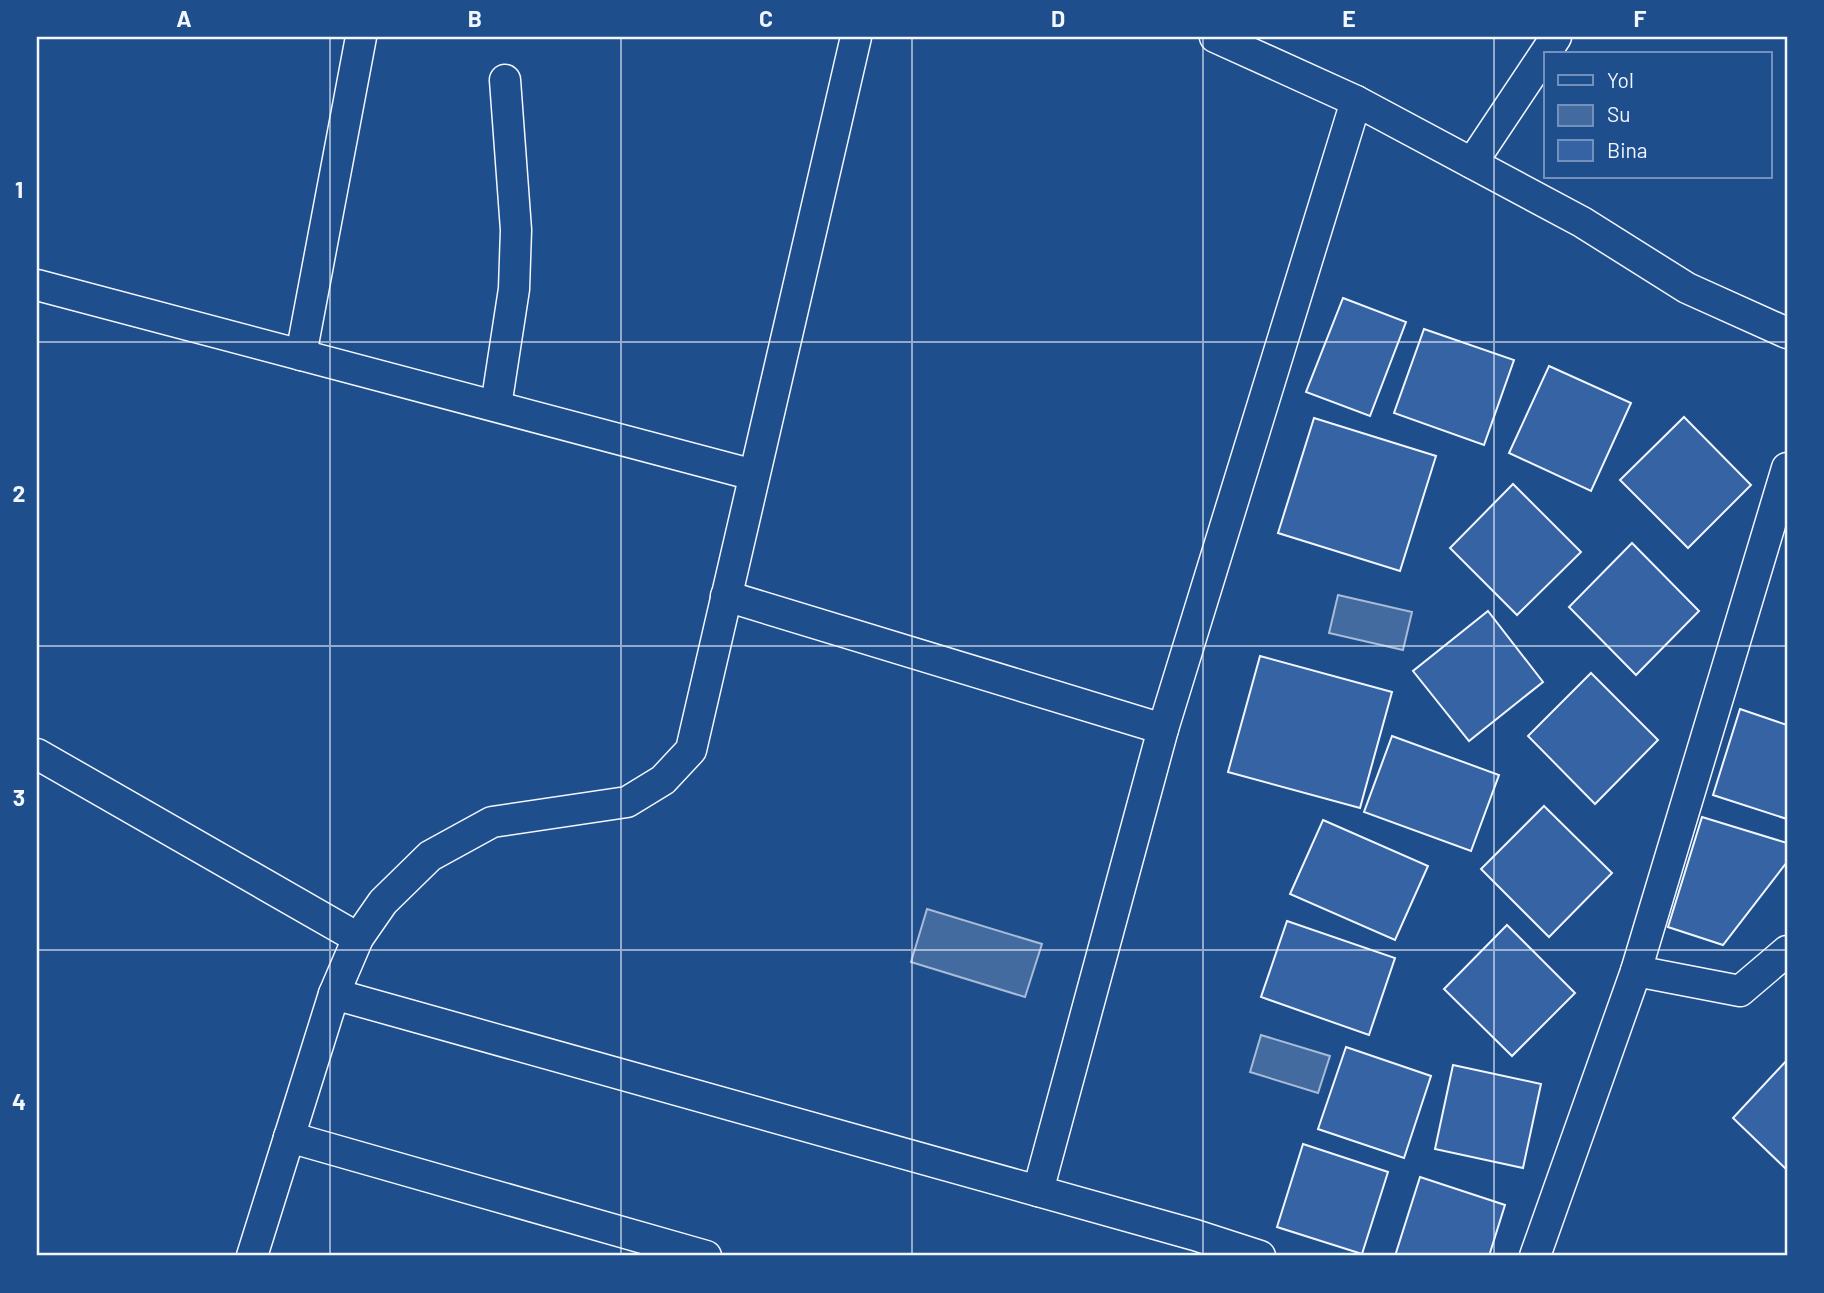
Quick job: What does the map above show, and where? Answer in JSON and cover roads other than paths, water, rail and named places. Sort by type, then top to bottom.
[{"type":"street","points":[[301,355],[361,37]]},
{"type":"street","points":[[251,1256],[334,994],[358,938],[383,902],[430,856],[492,822],[627,802],[663,780],[691,750],[856,37]]},
{"type":"street","points":[[1215,37],[1356,101],[1582,222],[1687,288],[1787,333]]},
{"type":"street","points":[[1546,52],[1556,37]]},
{"type":"street","points":[[1472,163],[1544,55]]},
{"type":"street","points":[[496,406],[514,289],[516,230],[505,80]]},
{"type":"street","points":[[1038,1191],[1163,729],[1356,101]]},
{"type":"street","points":[[37,285],[754,475]]},
{"type":"street","points":[[1535,1256],[1636,971],[1787,468]]},
{"type":"street","points":[[726,596],[1163,729]]},
{"type":"street","points":[[37,754],[358,938]]},
{"type":"street","points":[[1636,971],[1740,991],[1786,955]]},
{"type":"street","points":[[334,994],[1195,1235],[1260,1256]]},
{"type":"street","points":[[289,1137],[706,1256]]},
{"type":"water","points":[[1338,595],[1412,612],[1403,650],[1329,633]]},
{"type":"water","points":[[927,909],[1042,944],[1025,997],[911,962]]},
{"type":"water","points":[[1261,1035],[1330,1056],[1318,1093],[1250,1072]]}]
